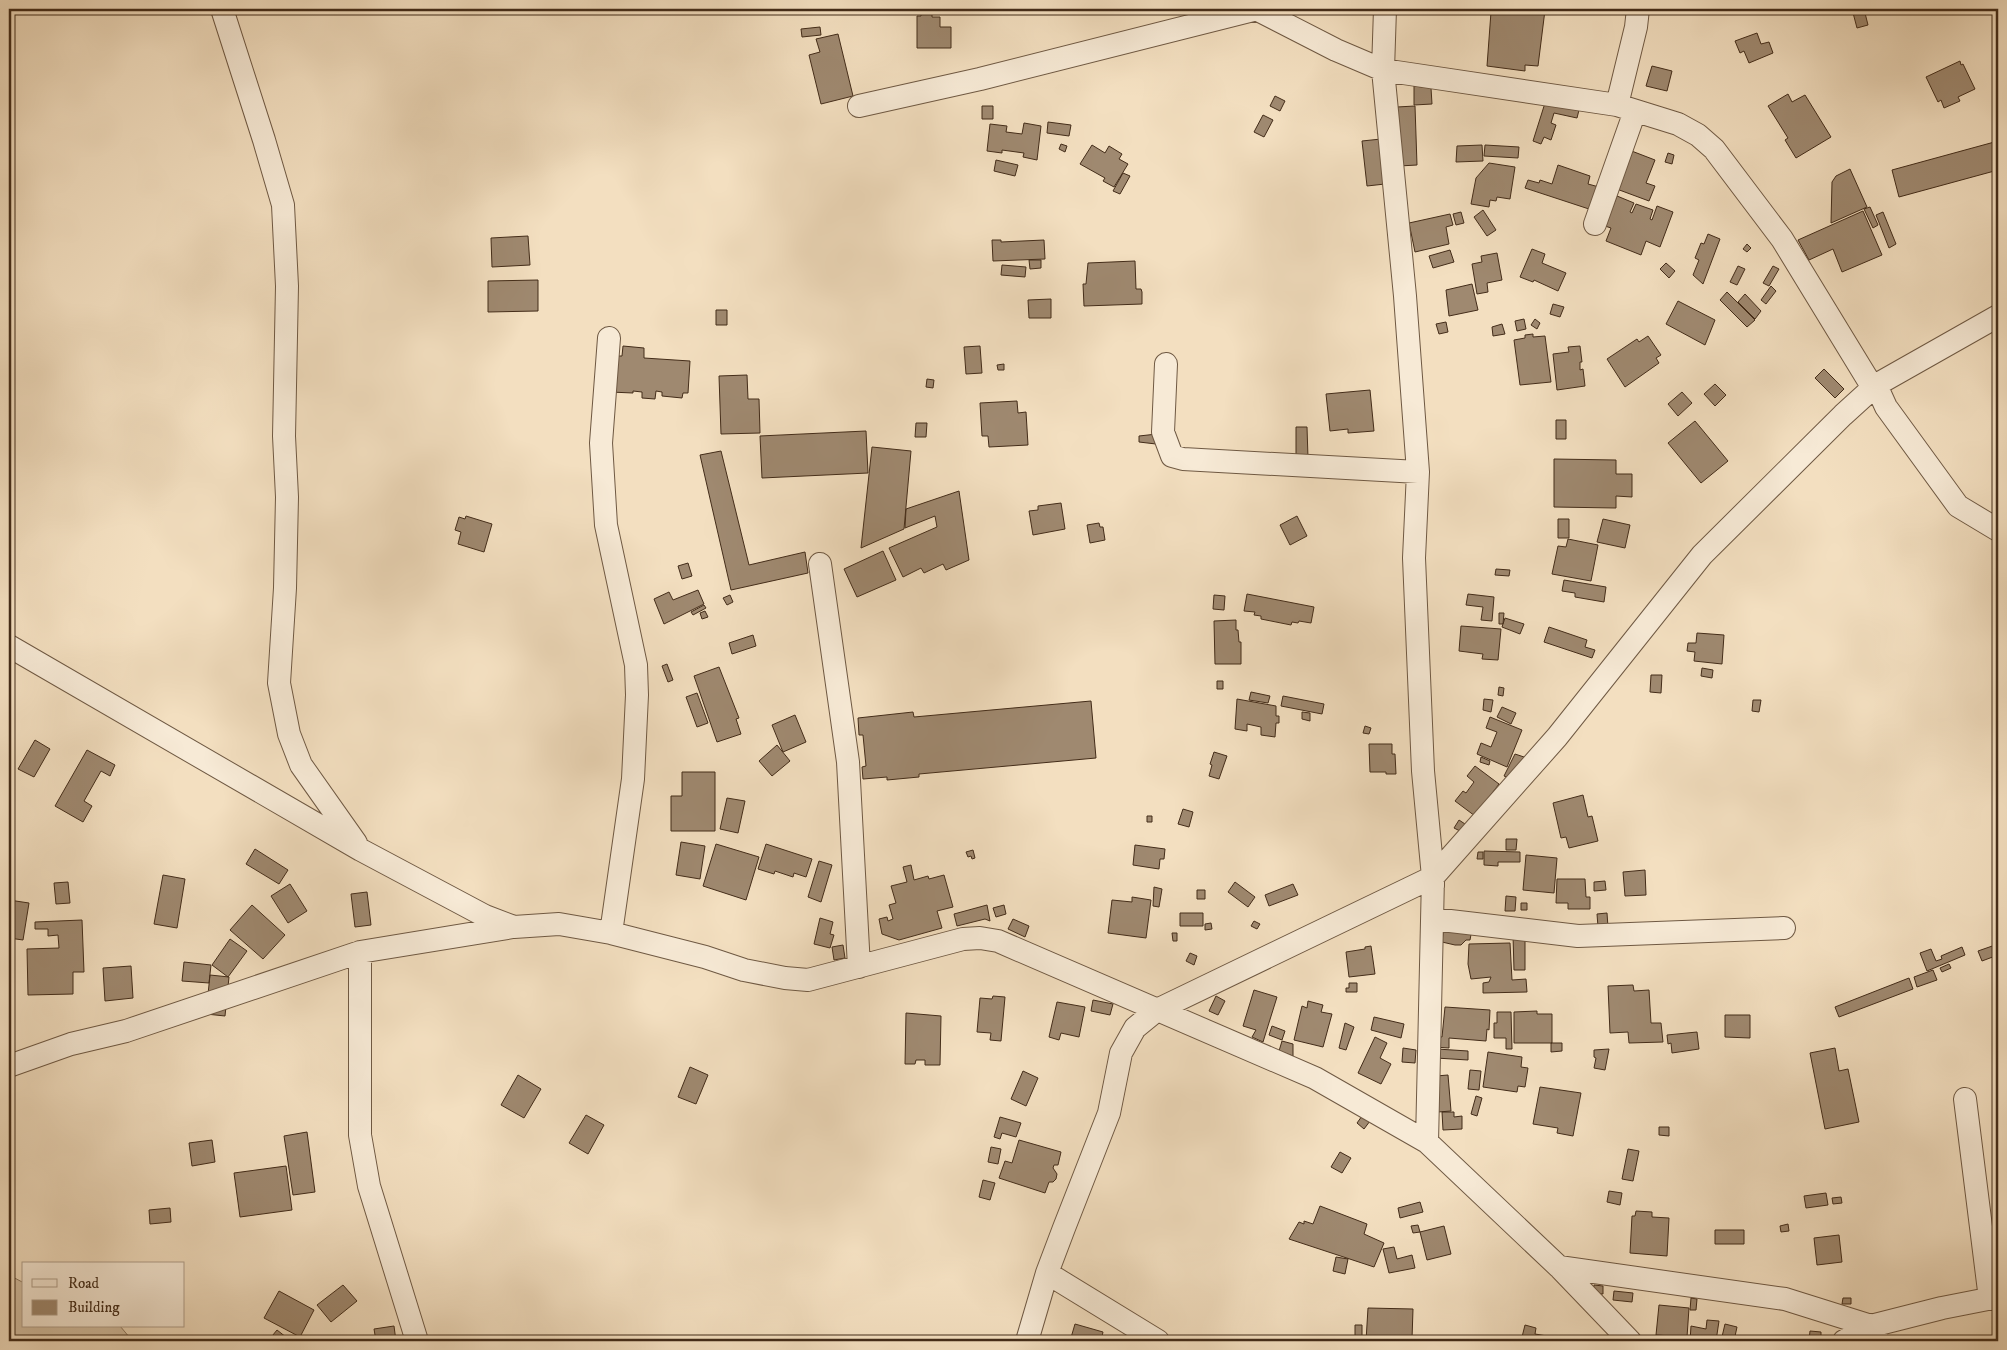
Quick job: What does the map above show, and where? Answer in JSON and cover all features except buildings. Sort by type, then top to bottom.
[{"type":"street","points":[[222,9],[283,205],[287,286],[284,436],[287,497],[285,588],[279,684],[289,734],[301,765],[361,850]]},
{"type":"street","points":[[859,106],[980,79],[1257,9],[1336,50],[1383,70],[1626,108],[1678,124],[1698,135],[1714,149],[1782,239],[1886,406],[1958,506],[1998,530]]},
{"type":"street","points":[[1385,9],[1383,70],[1405,296],[1418,472],[1414,558],[1423,770],[1433,877],[1428,1143]]},
{"type":"street","points":[[1595,224],[1626,108],[1637,18],[1652,9]]},
{"type":"street","points":[[1027,1341],[1048,1274],[1109,1113],[1121,1053],[1134,1028],[1157,1010],[1433,877],[1558,738],[1702,555],[1874,386],[1998,316]]},
{"type":"street","points":[[609,338],[602,443],[606,525],[636,665],[637,695],[633,779],[611,932]]},
{"type":"street","points":[[1166,364],[1164,432],[1172,456],[1183,459],[1418,472]]},
{"type":"street","points":[[820,564],[848,762],[859,967]]},
{"type":"street","points":[[9,646],[361,850],[485,916],[514,927]]},
{"type":"street","points":[[1428,1143],[1433,877]]},
{"type":"street","points":[[1433,919],[1578,936],[1784,928]]},
{"type":"street","points":[[9,1066],[71,1044],[126,1031],[360,952],[514,927],[559,924],[611,932],[705,957],[744,970],[785,978],[808,980],[963,940],[980,938],[998,941],[1315,1078],[1428,1143],[1559,1267],[1630,1341]]},
{"type":"street","points":[[360,952],[360,1134],[372,1195],[417,1341]]},
{"type":"street","points":[[1844,1341],[1874,1334],[1942,1308],[1994,1298],[1965,1099]]},
{"type":"street","points":[[1559,1267],[1785,1299],[1874,1334]]},
{"type":"street","points":[[1048,1274],[1158,1341]]},
{"type":"shaded area","points":[[9,1275],[22,1282],[22,1328],[122,1328],[130,1338],[163,1338],[168,1341],[9,1341]]}]
